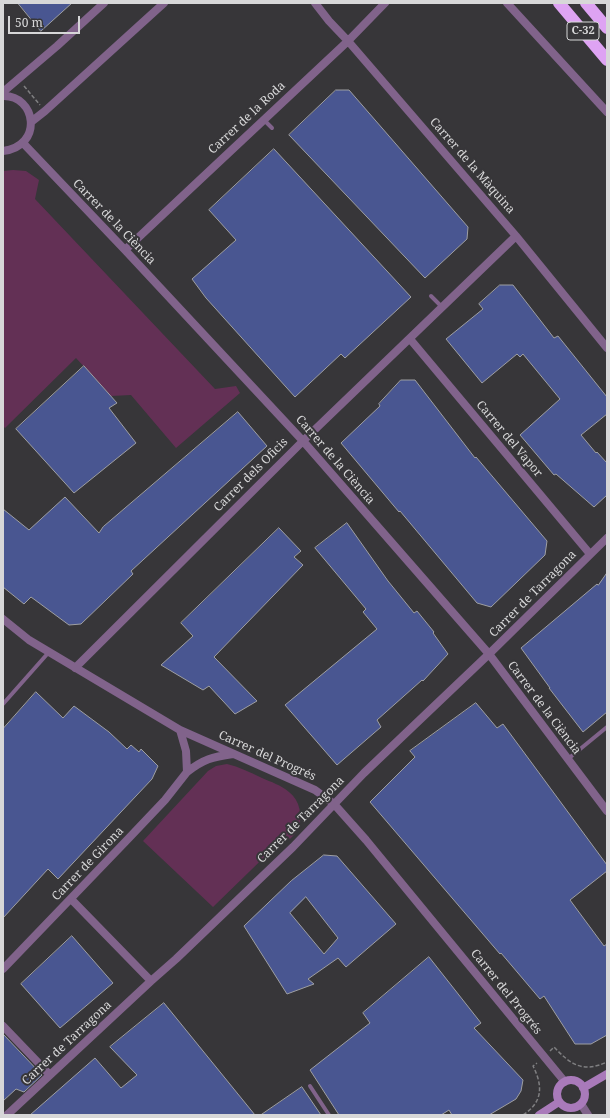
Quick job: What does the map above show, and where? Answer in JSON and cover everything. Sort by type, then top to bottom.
[{"type":"highway","name":"C-32","points":[[558,3],[607,60]]},
{"type":"highway","name":"C-32","points":[[586,3],[607,28]]},
{"type":"street","points":[[3,92],[104,3]]},
{"type":"street","points":[[31,122],[164,3]]},
{"type":"street","name":"Carrer de la Màquina","points":[[315,3],[516,236],[607,348]]},
{"type":"street","name":"Carrer de la Roda","points":[[125,250],[348,40],[385,3]]},
{"type":"street","points":[[507,3],[607,112]]},
{"type":"street","points":[[3,96],[14,98],[22,103],[29,112],[31,122],[28,137],[23,143],[12,150],[3,151]]},
{"type":"street","name":"Carrer de la Ciència","points":[[23,143],[303,441],[489,654],[607,811]]},
{"type":"street","name":"Carrer dels Oficis","points":[[76,668],[303,441],[516,236]]},
{"type":"street","name":"Carrer del Vapor","points":[[410,339],[590,554]]},
{"type":"street","name":"Carrer de Tarragona","points":[[7,1115],[176,959],[293,848],[364,773],[489,654],[607,538]]},
{"type":"street","name":"Carrer del Progrés","points":[[3,619],[29,640],[180,730],[315,790],[334,804],[366,840],[565,1082]]},
{"type":"street","points":[[180,730],[186,751],[187,772]]},
{"type":"street","name":"Carrer de Girona","points":[[3,969],[165,800],[187,772],[201,762],[211,758],[235,754]]},
{"type":"street","points":[[71,899],[151,981]]},
{"type":"street","points":[[3,1026],[50,1075]]},
{"type":"street","points":[[583,1088],[607,1074]]},
{"type":"street","points":[[574,1081],[579,1083],[583,1088],[585,1096],[584,1100],[575,1108],[564,1107],[557,1097],[560,1087],[565,1082],[574,1081]]},
{"type":"street","points":[[539,1115],[560,1102]]},
{"type":"street","points":[[581,1104],[588,1115]]},
{"type":"lane","points":[[263,120],[272,128]]},
{"type":"lane","points":[[431,296],[442,307]]},
{"type":"lane","points":[[3,704],[49,652]]},
{"type":"lane","points":[[568,759],[607,727]]},
{"type":"lane","points":[[310,1086],[329,1115]]},
{"type":"path","points":[[19,79],[45,111]]},
{"type":"path","points":[[549,1052],[554,1047],[574,1065],[594,1067],[607,1062]]},
{"type":"path","points":[[523,1115],[531,1110],[539,1094],[539,1081],[533,1066],[538,1061]]},
{"type":"shaded area","points":[[3,171],[26,171],[39,180],[35,199],[215,389],[236,386],[240,393],[176,448],[131,395],[111,396],[76,358],[5,428],[3,426]]},
{"type":"shaded area","points":[[227,764],[276,784],[293,795],[300,809],[300,824],[290,839],[286,836],[213,907],[143,841],[208,771],[216,766]]},
{"type":"building","points":[[18,3],[72,3],[41,31]]},
{"type":"building","points":[[336,90],[349,90],[468,227],[467,239],[425,278],[289,135]]},
{"type":"building","points":[[274,149],[411,297],[345,358],[341,354],[295,397],[206,298],[192,279],[236,240],[209,210]]},
{"type":"building","points":[[500,285],[513,285],[554,338],[558,336],[607,397],[607,414],[581,435],[596,453],[597,452],[607,463],[607,495],[594,507],[556,474],[554,475],[520,435],[560,399],[523,354],[520,357],[517,354],[482,383],[446,339],[483,309],[479,304]]},
{"type":"building","points":[[84,366],[117,403],[109,408],[136,443],[74,493],[16,429]]},
{"type":"building","points":[[401,380],[415,380],[475,458],[476,457],[547,541],[545,555],[491,607],[477,603],[341,443],[380,406],[379,404]]},
{"type":"building","points":[[238,412],[267,446],[131,571],[133,574],[81,624],[69,625],[31,597],[24,604],[3,587],[3,509],[29,530],[65,497],[99,533],[103,527]]},
{"type":"building","points":[[347,523],[388,581],[414,613],[417,611],[434,632],[433,633],[448,654],[423,681],[422,680],[377,720],[381,727],[337,765],[285,705],[377,629],[363,612],[366,609],[315,548]]},
{"type":"building","points":[[279,528],[301,551],[294,557],[303,565],[214,657],[257,701],[235,714],[209,686],[203,690],[161,665],[193,636],[181,623]]},
{"type":"building","points":[[607,573],[607,712],[583,732],[549,688],[521,648],[597,584],[598,585]]},
{"type":"building","points":[[36,692],[63,718],[74,706],[109,732],[127,749],[131,745],[139,752],[141,749],[158,766],[152,779],[58,879],[48,869],[3,918],[3,729]]},
{"type":"building","points":[[476,703],[497,728],[503,724],[607,865],[607,871],[570,900],[604,946],[607,944],[607,1035],[591,1044],[575,1044],[544,996],[540,999],[370,802],[415,757],[410,751]]},
{"type":"building","points":[[324,855],[337,856],[396,924],[346,967],[338,958],[308,979],[314,984],[287,994],[244,926],[291,881]],"holes":[[[306,897],[338,938],[324,954],[290,913]]]},
{"type":"building","points":[[72,936],[113,983],[60,1028],[21,984]]},
{"type":"building","points":[[429,957],[481,1023],[474,1028],[523,1080],[521,1091],[516,1099],[489,1115],[452,1115],[449,1110],[441,1115],[339,1115],[310,1070],[370,1023],[363,1013]]},
{"type":"building","points":[[164,1003],[255,1115],[30,1115],[95,1058],[121,1088],[137,1075],[110,1047]]},
{"type":"building","points":[[3,1034],[42,1075],[24,1092],[16,1089],[3,1101]]},
{"type":"building","points":[[302,1087],[321,1115],[261,1115]]}]
